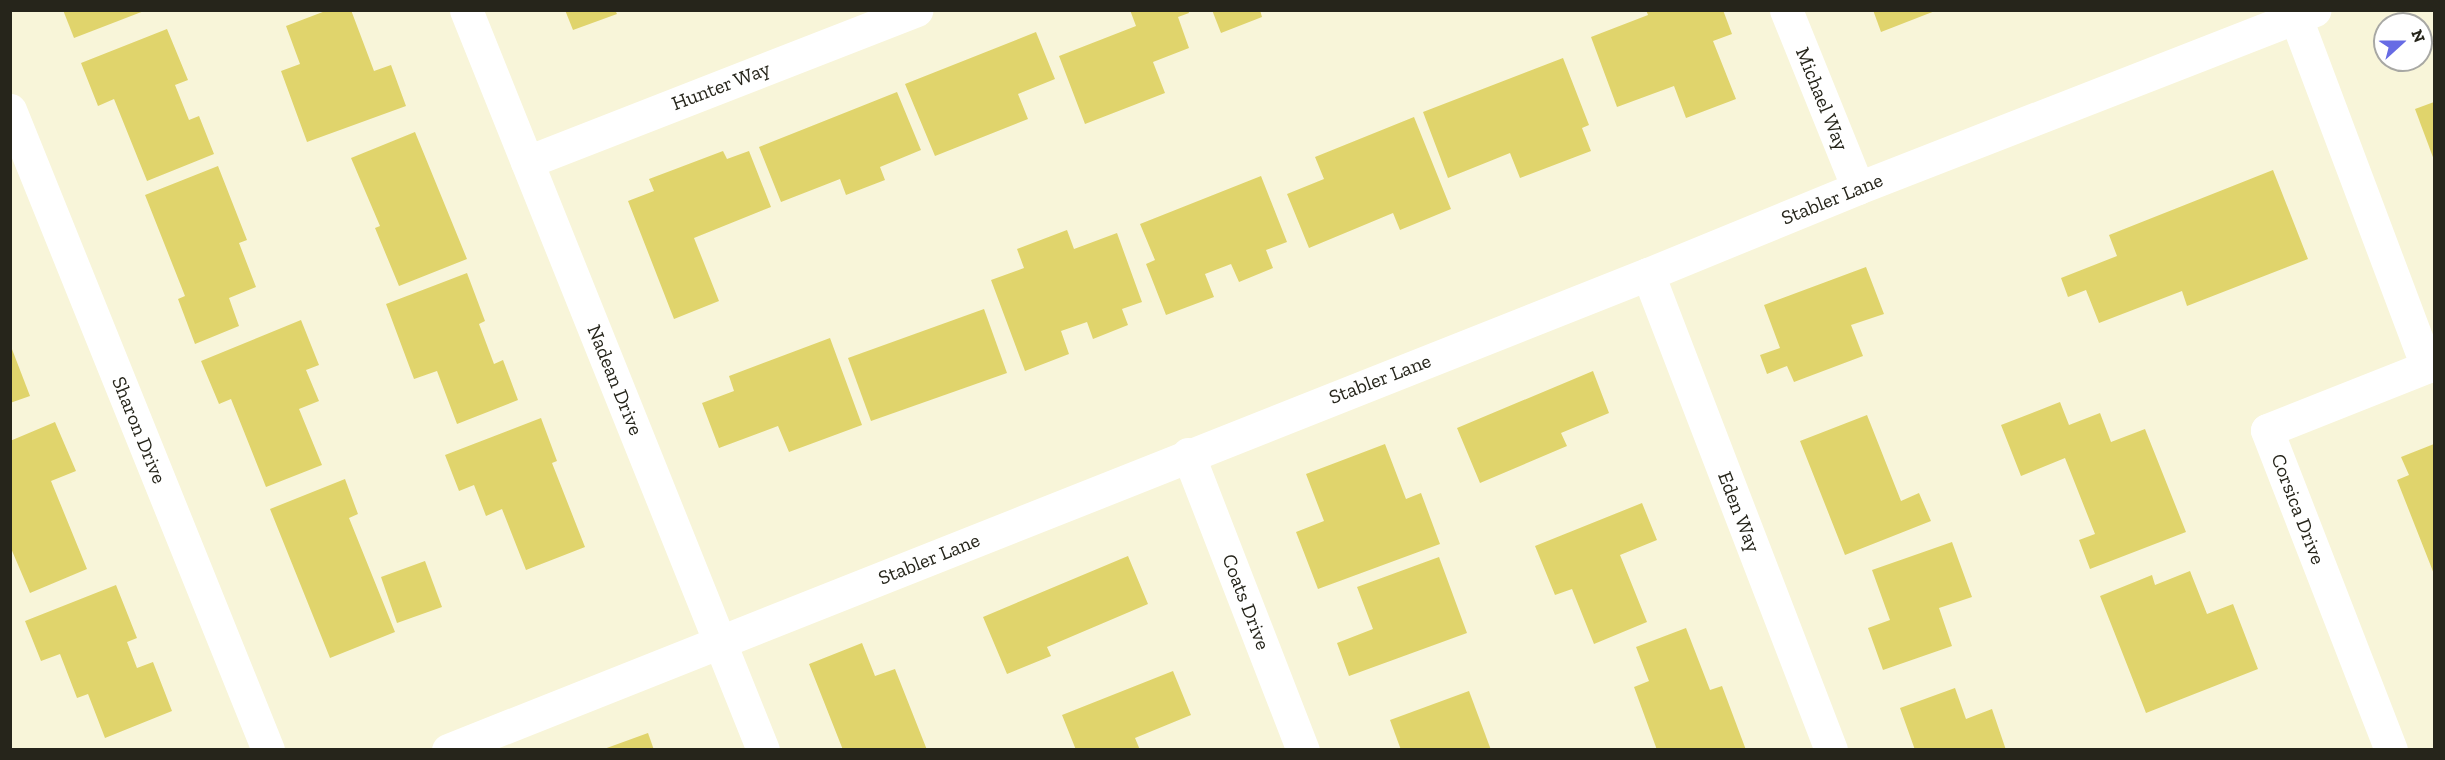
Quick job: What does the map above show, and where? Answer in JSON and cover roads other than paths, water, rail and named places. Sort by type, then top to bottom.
[{"type":"street","name":"Nadean Drive","points":[[466,10],[722,643],[763,750]]},
{"type":"street","name":"Hunter Way","points":[[527,162],[915,10]]},
{"type":"street","name":"Michael Way","points":[[1786,10],[1858,188]]},
{"type":"street","name":"Stabler Lane","points":[[448,750],[722,643],[1188,454],[1648,274],[1858,188],[2301,13]]},
{"type":"street","name":"Corsica Drive","points":[[2301,13],[2431,366],[2267,430],[2391,750]]},
{"type":"street","name":"Sharon Drive","points":[[10,110],[268,750]]},
{"type":"street","name":"Eden Way","points":[[1648,274],[1831,750]]},
{"type":"street","name":"Coats Drive","points":[[1188,454],[1304,750]]}]
